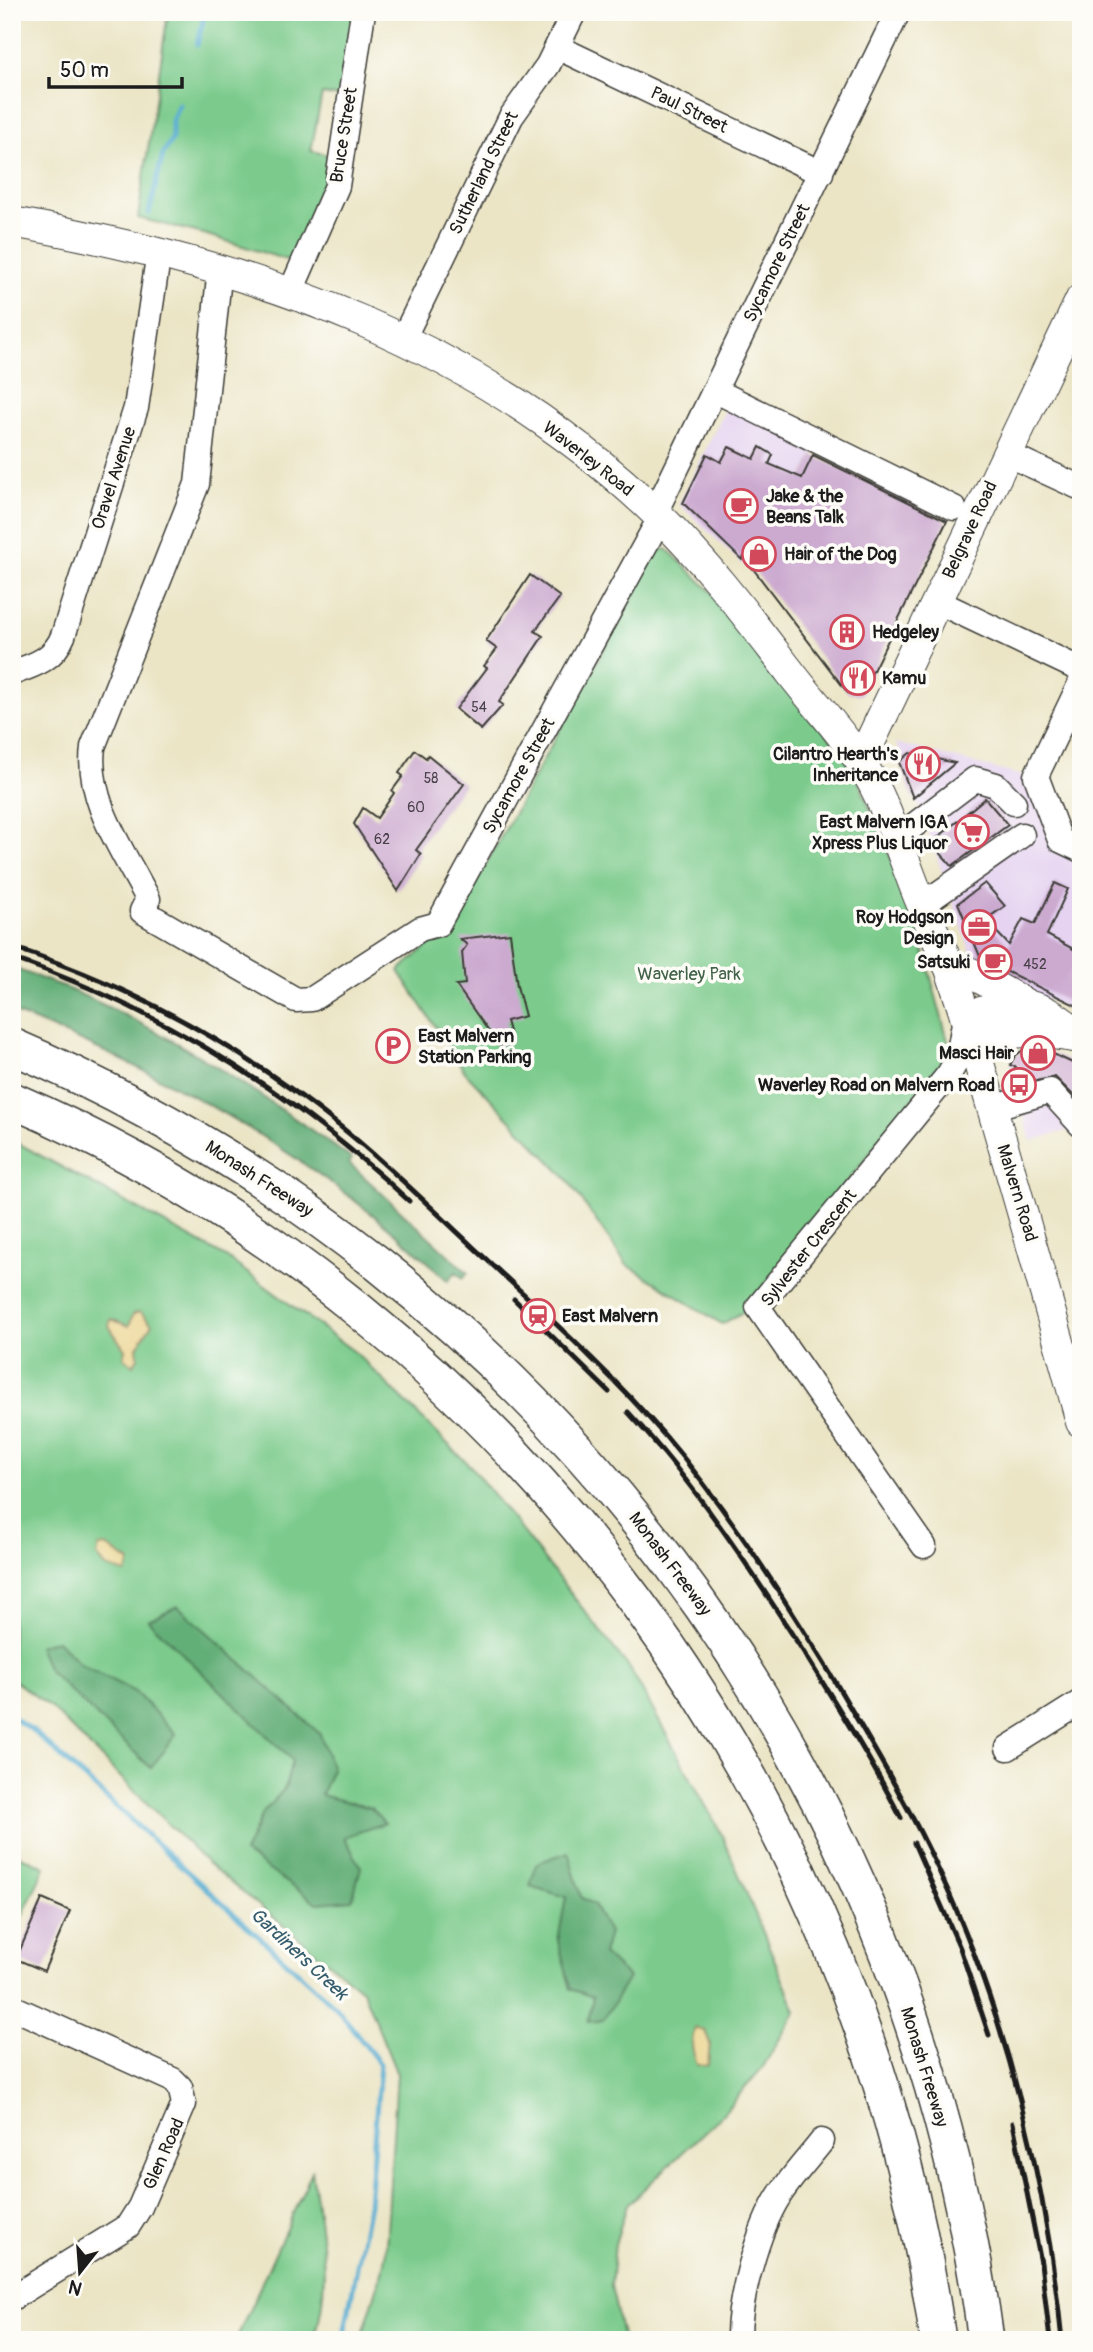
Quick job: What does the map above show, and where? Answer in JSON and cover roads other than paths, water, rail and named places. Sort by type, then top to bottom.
[{"type":"highway","name":"Monash Freeway","points":[[12,1046],[109,1091],[224,1155],[370,1256],[502,1369],[595,1469],[669,1560],[743,1666],[781,1730],[830,1824],[880,1939],[922,2056],[944,2129],[969,2234],[986,2340]]},
{"type":"highway","points":[[12,1100],[88,1135],[198,1197],[251,1231],[360,1312],[417,1359],[511,1450],[553,1496],[630,1591],[703,1696],[755,1786],[784,1841],[835,1958],[861,2028],[896,2139],[918,2230],[938,2340]]},
{"type":"main road","name":"Waverley Road","points":[[12,222],[159,251],[291,291],[403,339],[518,405],[597,463],[658,515],[741,608],[861,761],[897,839],[948,965]]},
{"type":"main road","name":"Belgrave Road","points":[[861,761],[1081,299]]},
{"type":"main road","points":[[948,965],[971,973],[1024,1003],[1048,1012],[1081,1038]]},
{"type":"main road","name":"Malvern Road","points":[[948,965],[965,1017],[966,1053],[992,1108],[1081,1422]]},
{"type":"main road","points":[[965,1017],[1024,1003]]},
{"type":"main road","points":[[966,1053],[1002,1034],[1023,1030],[1081,1038]]},
{"type":"street","name":"Bruce Street","points":[[291,291],[337,186],[363,12]]},
{"type":"street","name":"Sutherland Street","points":[[403,339],[511,117],[557,47],[574,12]]},
{"type":"street","name":"Sycamore Street","points":[[220,268],[197,484],[93,747],[90,770],[96,796],[148,899],[142,911],[296,999],[312,999],[420,929],[438,924],[658,515],[898,12]]},
{"type":"street","name":"Paul Street","points":[[557,47],[821,173]]},
{"type":"street","name":"Oravel Avenue","points":[[12,673],[45,660],[54,652],[63,636],[136,408],[159,251]]},
{"type":"street","points":[[716,391],[954,508]]},
{"type":"street","points":[[1007,454],[1081,488]]},
{"type":"street","points":[[936,601],[1081,670]]},
{"type":"street","points":[[1081,682],[1036,776],[1060,840],[1081,850]]},
{"type":"street","points":[[897,839],[975,779],[996,785],[1014,803]]},
{"type":"street","points":[[922,905],[1022,835]]},
{"type":"street","name":"Sylvester Crescent","points":[[925,1546],[758,1307],[966,1053]]},
{"type":"street","points":[[992,1108],[1050,1091],[1081,1125]]},
{"type":"street","points":[[1008,1748],[1081,1702]]},
{"type":"street","name":"Glen Road","points":[[12,2007],[173,2080],[180,2087],[184,2104],[140,2207],[128,2227],[12,2298]]},
{"type":"street","points":[[739,2340],[738,2322],[753,2259],[778,2197],[822,2141]]},
{"type":"waterway","points":[[197,45],[205,12]]},
{"type":"waterway","points":[[149,213],[163,154],[172,139],[172,121],[179,104]]},
{"type":"waterway","name":"Gardiners Creek","points":[[12,1717],[32,1730],[336,2007],[380,2064],[369,2204],[343,2340]]},
{"type":"railway","points":[[12,947],[100,980],[143,1000],[225,1046],[304,1098],[374,1155],[546,1314],[643,1411],[712,1494],[774,1585],[861,1726],[915,1822],[963,1926],[985,1983],[1020,2100],[1046,2220],[1062,2340]]},
{"type":"railway","points":[[12,958],[121,1002],[223,1058],[319,1125],[409,1201]]},
{"type":"railway","points":[[514,1299],[609,1392]]},
{"type":"railway","points":[[628,1412],[698,1496],[741,1556],[840,1711],[901,1818]]},
{"type":"railway","points":[[914,1843],[960,1948],[989,2035]]},
{"type":"railway","points":[[1013,2123],[1041,2263],[1050,2340]]},
{"type":"place","name":"Jake & the Beans Talk","points":[[741,506]]},
{"type":"place","name":"Hair of the Dog","points":[[759,554]]},
{"type":"place","name":"Hedgeley","points":[[847,632]]},
{"type":"place","name":"Kamu","points":[[858,678]]},
{"type":"place","name":"Cilantro Hearth's Inheritance","points":[[923,764]]},
{"type":"place","name":"East Malvern IGA Xpress Plus Liquor","points":[[972,832]]},
{"type":"place","name":"Roy Hodgson Design","points":[[979,927]]},
{"type":"place","name":"Satsuki","points":[[995,962]]},
{"type":"place","name":"East Malvern Station Parking","points":[[393,1046]]},
{"type":"place","name":"Masci Hair","points":[[1038,1053]]},
{"type":"place","name":"Waverley Road on Malvern Road","points":[[1019,1085]]},
{"type":"place","name":"East Malvern","points":[[538,1316]]},
{"type":"park label","name":"Waverley Park","points":[[689,974]]}]
